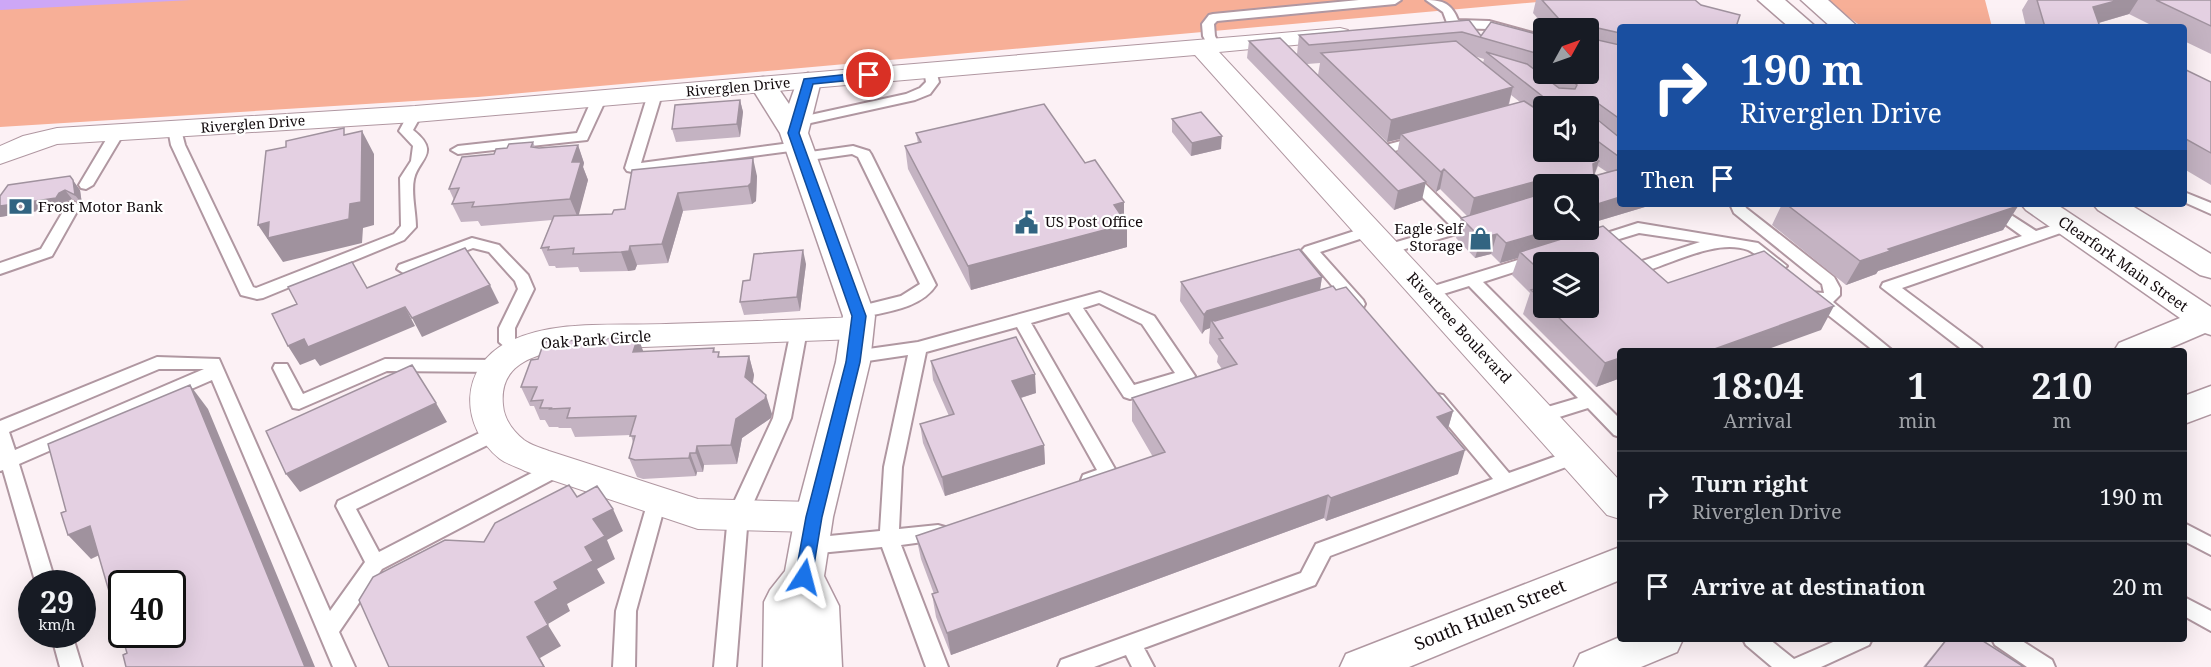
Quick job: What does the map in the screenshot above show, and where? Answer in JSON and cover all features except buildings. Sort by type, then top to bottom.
[{"type":"street","points":[[1770,0],[1800,24]]},
{"type":"street","points":[[1813,0],[1842,24]]},
{"type":"street","name":"Riverglen Drive","points":[[9,152],[57,136],[415,114],[1207,46],[1280,47],[1367,33]]},
{"type":"street","name":"Rivertree Boulevard","points":[[1207,46],[1427,294],[1617,502]]},
{"type":"street","points":[[798,139],[808,81]]},
{"type":"street","points":[[763,85],[798,139],[857,333],[809,547],[784,602],[784,667]]},
{"type":"street","name":"Clearfork Main Street","points":[[2040,207],[2209,321]]},
{"type":"street","points":[[2111,207],[2211,268]]},
{"type":"street","points":[[2156,233],[2211,250]]},
{"type":"street","points":[[2139,348],[2209,321]]},
{"type":"street","name":"Oak Park Circle","points":[[508,358],[537,344],[583,338],[798,330],[857,333]]},
{"type":"street","points":[[508,358],[487,379],[484,389],[485,409],[498,432],[514,450],[558,468],[698,514],[738,515],[809,547]]},
{"type":"street","points":[[809,547],[819,606],[822,667]]},
{"type":"street","name":"South Hulen Street","points":[[1361,667],[1617,564]]},
{"type":"street","points":[[1595,667],[1655,642]]},
{"type":"lane","points":[[1207,46],[1208,24],[1213,18],[1395,0]]},
{"type":"lane","points":[[1432,0],[1448,10],[1448,25],[1489,26],[1533,37]]},
{"type":"lane","points":[[655,94],[632,168],[798,139],[925,91],[933,82],[930,70]]},
{"type":"lane","points":[[458,150],[582,137],[599,99]]},
{"type":"lane","points":[[175,129],[178,145],[247,291],[257,294],[399,237],[409,227],[407,178],[418,161],[420,146],[416,139],[406,131],[415,114]]},
{"type":"lane","points":[[86,185],[117,133]]},
{"type":"lane","points":[[1429,138],[1387,154],[1461,228]]},
{"type":"lane","points":[[798,139],[864,154],[928,285],[925,291],[857,333]]},
{"type":"lane","points":[[2187,197],[2211,209]]},
{"type":"lane","points":[[0,269],[47,252],[73,206]]},
{"type":"lane","points":[[1738,207],[1828,280],[1832,288],[1832,295],[1822,300]]},
{"type":"lane","points":[[1989,207],[2033,236]]},
{"type":"lane","points":[[1364,313],[1343,297],[1304,252],[1461,228],[1481,222]]},
{"type":"lane","points":[[1971,348],[1889,286],[2067,226]]},
{"type":"lane","points":[[1583,245],[1638,228],[1753,246],[1787,273]]},
{"type":"lane","points":[[1639,268],[1721,241]]},
{"type":"lane","points":[[281,368],[299,403],[385,365],[508,358],[507,328],[526,289],[522,279],[494,248],[472,243],[405,269]]},
{"type":"lane","points":[[1427,294],[1533,261]]},
{"type":"lane","points":[[1472,280],[1617,427]]},
{"type":"lane","points":[[1804,287],[1878,348]]},
{"type":"lane","points":[[857,333],[918,348],[1100,297],[1148,320],[1186,376],[1130,393],[1073,305]]},
{"type":"lane","points":[[1021,320],[1108,474],[1076,485]]},
{"type":"lane","points":[[725,667],[738,515],[782,418],[798,330]]},
{"type":"lane","points":[[918,348],[893,467],[889,538],[937,667]]},
{"type":"lane","points":[[41,570],[4,462],[0,430],[157,363],[213,363],[344,667]]},
{"type":"lane","points":[[4,462],[216,372]]},
{"type":"lane","points":[[1424,384],[1506,482]]},
{"type":"lane","points":[[1540,416],[1590,401]]},
{"type":"lane","points":[[375,563],[345,506],[498,432]]},
{"type":"lane","points":[[1069,667],[1308,579],[1323,550],[1576,456]]},
{"type":"lane","points":[[328,631],[375,563],[558,468]]},
{"type":"lane","points":[[624,667],[626,611],[657,501]]},
{"type":"lane","points":[[809,547],[935,535],[957,527]]},
{"type":"lane","points":[[2187,533],[2211,547]]},
{"type":"lane","points":[[2187,608],[2211,622]]},
{"type":"lane","points":[[1757,642],[1788,667]]},
{"type":"lane","points":[[1798,667],[1855,642]]},
{"type":"lane","points":[[2006,642],[2044,667]]},
{"type":"lane","points":[[1131,644],[1143,667]]},
{"type":"lane","points":[[65,648],[71,667]]},
{"type":"shaded area","points":[[0,0],[1560,0],[478,97],[0,127]]},
{"type":"shaded area","points":[[0,0],[191,0],[0,10]]},
{"type":"shaded area","points":[[1826,0],[1985,0],[1991,24],[1858,24]]},
{"type":"place","name":"Frost Motor Bank","points":[[20,207]]},
{"type":"place","name":"US Post Office","points":[[1027,222]]},
{"type":"place","name":"Eagle Self Storage","points":[[1481,238]]},
{"type":"route","points":[[804,577],[814,517],[853,362],[859,316],[794,133],[808,81],[869,75]]}]
